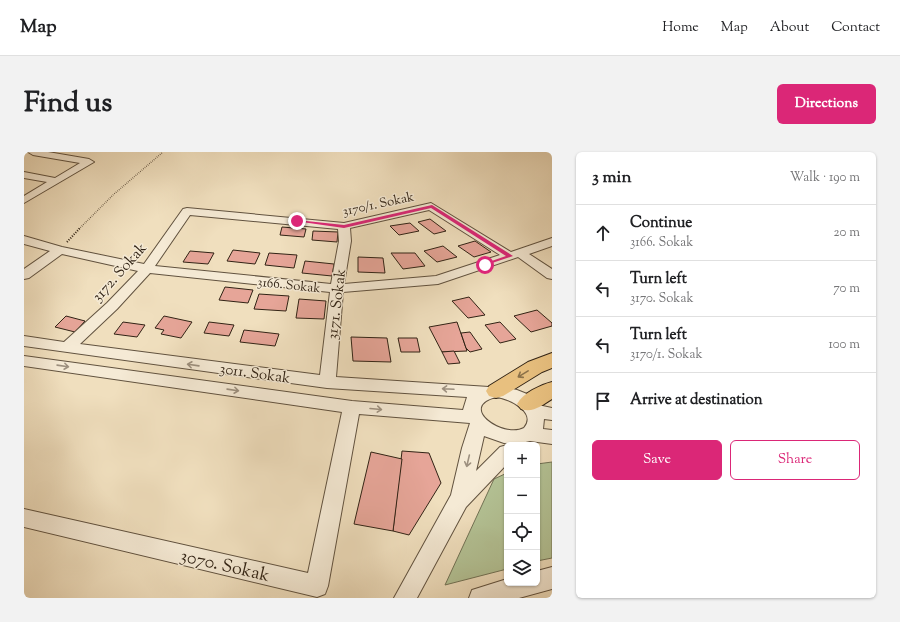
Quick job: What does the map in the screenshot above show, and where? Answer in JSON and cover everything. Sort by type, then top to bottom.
[{"type":"main road","points":[[491,391],[535,367],[552,360]]},
{"type":"main road","points":[[531,407],[552,389]]},
{"type":"street","points":[[24,200],[89,162],[33,152]]},
{"type":"street","points":[[24,175],[56,181]]},
{"type":"street","name":"3170/1. Sokak","points":[[187,211],[344,226],[432,206],[515,254]]},
{"type":"street","name":"3172. Sokak","points":[[67,348],[112,306],[147,269],[187,211]]},
{"type":"street","name":"3171. Sokak","points":[[327,382],[337,289],[345,241],[344,226]]},
{"type":"street","name":"3166. Sokak","points":[[24,240],[60,250],[147,269],[337,289],[438,280],[552,242]]},
{"type":"street","points":[[24,275],[60,250]]},
{"type":"street","points":[[515,254],[552,275]]},
{"type":"street","points":[[24,358],[31,343]]},
{"type":"street","name":"3011. Sokak","points":[[31,343],[327,382],[491,391]]},
{"type":"street","name":"3011. Sokak","points":[[24,361],[352,406],[477,421]]},
{"type":"street","points":[[552,414],[531,407],[515,395],[491,391],[480,394],[472,404],[472,410],[477,421],[488,431],[499,436],[521,439],[552,437]]},
{"type":"street","name":"3070. Sokak","points":[[24,518],[317,586],[352,406]]},
{"type":"street","points":[[521,439],[535,428],[537,422],[531,407]]},
{"type":"street","points":[[405,598],[459,500],[477,421]]},
{"type":"street","points":[[459,500],[504,455]]},
{"type":"street","points":[[540,581],[552,578]]},
{"type":"street","points":[[480,598],[522,586]]},
{"type":"path","points":[[60,250],[89,217],[163,152]]},
{"type":"green space","points":[[552,462],[552,558],[540,560],[540,478],[540,464]]},
{"type":"green space","points":[[504,474],[504,570],[445,585],[494,479]]},
{"type":"building","points":[[430,219],[446,231],[434,234],[418,222]]},
{"type":"building","points":[[410,223],[419,231],[399,235],[390,226]]},
{"type":"building","points":[[282,227],[306,229],[304,237],[280,235]]},
{"type":"building","points":[[313,231],[338,232],[337,242],[312,240]]},
{"type":"building","points":[[475,241],[491,252],[474,257],[458,246]]},
{"type":"building","points":[[443,246],[457,257],[437,262],[424,251]]},
{"type":"building","points":[[233,250],[260,253],[255,264],[227,261]]},
{"type":"building","points":[[190,251],[214,253],[208,264],[183,262]]},
{"type":"building","points":[[269,253],[297,255],[294,268],[265,265]]},
{"type":"building","points":[[391,253],[415,253],[425,266],[403,269]]},
{"type":"building","points":[[358,257],[383,258],[385,273],[358,272]]},
{"type":"building","points":[[305,261],[334,264],[332,276],[302,273]]},
{"type":"building","points":[[225,287],[253,290],[248,303],[219,300]]},
{"type":"building","points":[[259,294],[289,296],[286,311],[254,309]]},
{"type":"building","points":[[469,297],[485,315],[468,318],[452,301]]},
{"type":"building","points":[[299,299],[326,301],[324,319],[296,318]]},
{"type":"building","points":[[537,310],[552,323],[552,326],[531,332],[514,316]]},
{"type":"building","points":[[66,316],[85,321],[75,332],[55,327]]},
{"type":"building","points":[[164,316],[192,322],[181,338],[161,334],[164,330],[155,328]]},
{"type":"building","points":[[123,322],[145,325],[137,337],[114,334]]},
{"type":"building","points":[[209,322],[234,325],[229,336],[204,333]]},
{"type":"building","points":[[457,322],[467,351],[442,352],[429,327]]},
{"type":"building","points":[[500,322],[516,339],[500,343],[485,325]]},
{"type":"building","points":[[244,330],[279,334],[275,346],[240,342]]},
{"type":"building","points":[[470,332],[482,349],[470,352],[466,348],[461,333]]},
{"type":"building","points":[[351,337],[387,338],[391,362],[353,361]]},
{"type":"building","points":[[398,338],[417,338],[420,352],[401,352]]},
{"type":"building","points":[[454,351],[460,363],[448,364],[442,352]]},
{"type":"building","points":[[402,451],[429,453],[441,483],[409,535],[393,531]]},
{"type":"building","points":[[371,452],[402,459],[393,531],[354,524]]},
{"type":"route","points":[[297,221],[344,226],[432,206],[510,256],[485,265]]}]
